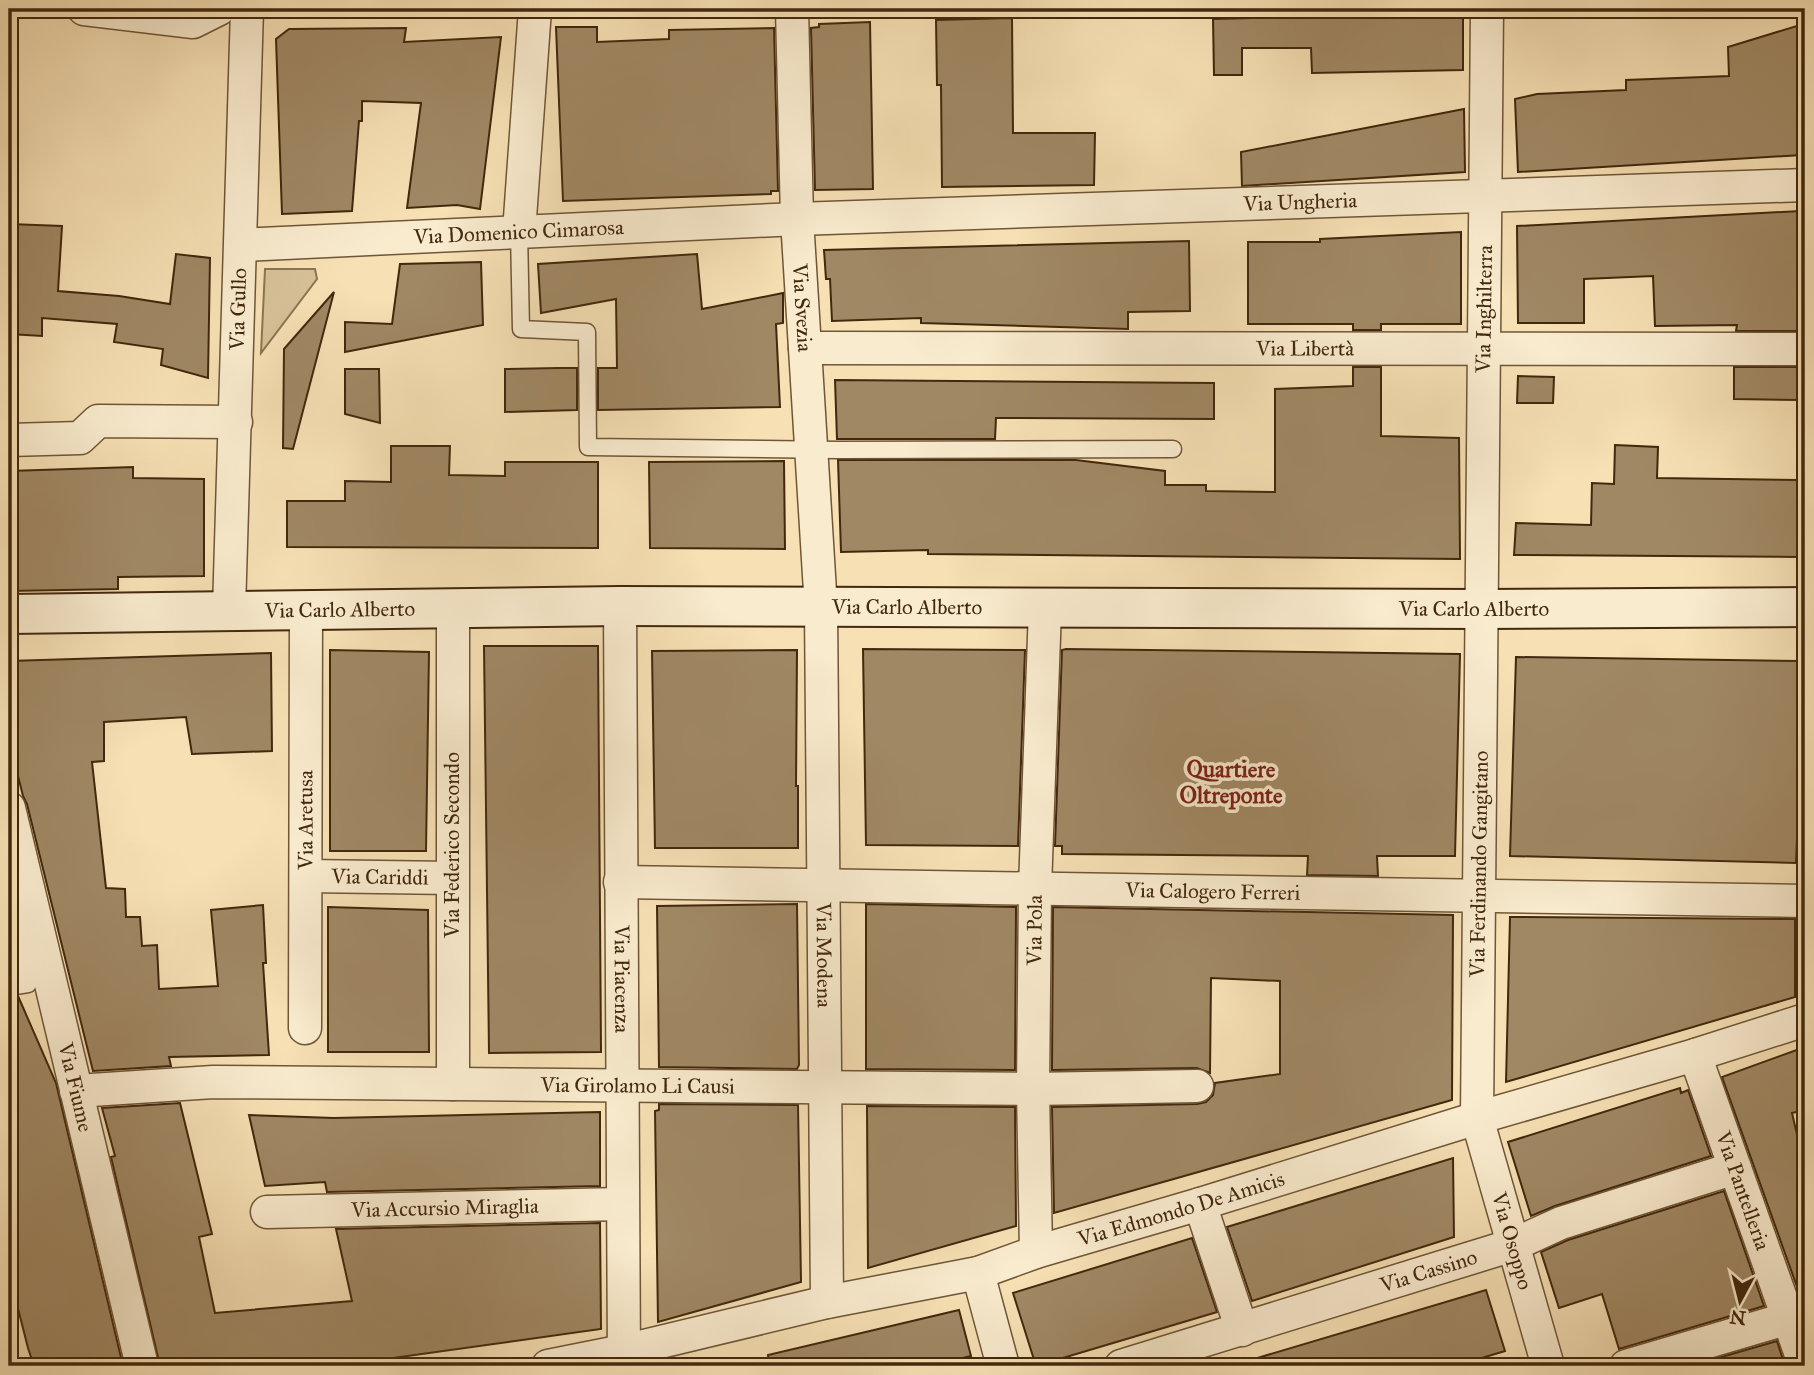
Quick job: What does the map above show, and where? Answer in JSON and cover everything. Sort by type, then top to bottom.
[{"type":"main road","name":"Via Carlo Alberto","points":[[9,614],[620,606],[1482,610],[1805,607]]},
{"type":"street","points":[[84,9],[193,22],[219,9]]},
{"type":"street","name":"Via Gullo","points":[[229,610],[247,9]]},
{"type":"street","points":[[519,232],[535,9]]},
{"type":"street","name":"Via Svezia","points":[[792,9],[797,219],[821,608]]},
{"type":"street","name":"Via Inghilterra","points":[[1482,610],[1487,9]]},
{"type":"street","name":"Via Ungheria","points":[[797,219],[1805,185]]},
{"type":"street","name":"Via Domenico Cimarosa","points":[[241,245],[797,219]]},
{"type":"street","name":"Via Libertà","points":[[805,348],[1805,349]]},
{"type":"street","points":[[9,439],[80,438],[98,421],[236,422]]},
{"type":"street","name":"Via Piacenza","points":[[620,606],[623,1359]]},
{"type":"street","name":"Via Federico Secondo","points":[[453,607],[453,1084]]},
{"type":"street","name":"Via Modena","points":[[821,608],[827,1302]]},
{"type":"street","name":"Via Pola","points":[[1036,1252],[1033,1089],[1035,888],[1045,609]]},
{"type":"street","name":"Via Ferdinando Gangitano","points":[[1477,1118],[1482,610]]},
{"type":"street","name":"Via Aretusa","points":[[305,1028],[306,611]]},
{"type":"street","name":"Via Fiume","points":[[9,808],[142,1366]]},
{"type":"street","name":"Via Cariddi","points":[[306,876],[452,878]]},
{"type":"street","name":"Via Calogero Ferreri","points":[[620,882],[1805,901]]},
{"type":"street","name":"Via Edmondo De Amicis","points":[[548,1366],[623,1359],[827,1302],[978,1273],[1036,1252],[1805,1020]]},
{"type":"street","name":"Via Pantelleria","points":[[1695,1055],[1735,1168],[1797,1319],[1805,1366]]},
{"type":"street","name":"Via Girolamo Li Causi","points":[[76,1091],[213,1082],[1033,1089],[1197,1086]]},
{"type":"street","name":"Via Osoppo","points":[[1477,1118],[1548,1366]]},
{"type":"street","name":"Via Cassino","points":[[1121,1366],[1513,1245],[1561,1223],[1735,1168]]},
{"type":"street","points":[[1200,1204],[1242,1330]]},
{"type":"street","name":"Via Accursio Miraglia","points":[[267,1212],[622,1205]]},
{"type":"street","points":[[978,1273],[1003,1366]]},
{"type":"street","points":[[1626,1366],[1797,1319]]},
{"type":"lane","points":[[519,232],[521,329],[587,332],[588,447],[812,450],[1173,449]]},
{"type":"lane","points":[[9,906],[28,984],[9,987]]},
{"type":"shaded area","points":[[1522,9],[1796,9],[1796,16],[1522,15]]},
{"type":"shaded area","points":[[265,269],[315,269],[317,279],[261,353]]},
{"type":"building","points":[[1463,13],[1463,70],[1312,73],[1311,48],[1242,48],[1242,75],[1214,75],[1213,19]]},
{"type":"building","points":[[1012,18],[1013,133],[1095,133],[1094,185],[942,187],[941,85],[937,85],[936,20]]},
{"type":"building","points":[[870,22],[873,189],[815,190],[811,28],[819,27],[819,24]]},
{"type":"building","points":[[1800,25],[1802,155],[1518,172],[1515,99],[1537,94],[1626,90],[1626,80],[1729,76],[1728,47]]},
{"type":"building","points":[[556,27],[597,27],[597,42],[669,39],[669,30],[774,28],[778,191],[771,191],[771,194],[563,201]]},
{"type":"building","points":[[406,28],[404,42],[501,37],[480,209],[457,205],[407,208],[421,103],[362,101],[352,211],[282,214],[276,39],[289,29]]},
{"type":"building","points":[[1464,109],[1465,172],[1242,186],[1241,152]]},
{"type":"building","points":[[1800,211],[1801,331],[1736,331],[1737,325],[1655,326],[1653,276],[1584,279],[1584,323],[1518,323],[1517,226]]},
{"type":"building","points":[[9,224],[62,226],[58,291],[170,304],[176,254],[210,258],[208,378],[161,365],[163,349],[114,342],[117,324],[42,318],[42,336],[9,334]]},
{"type":"building","points":[[1461,232],[1461,324],[1381,324],[1381,330],[1353,330],[1353,324],[1248,324],[1248,242],[1320,242],[1320,239]]},
{"type":"building","points":[[1189,241],[1190,311],[1128,312],[1128,329],[921,323],[921,318],[832,321],[830,279],[826,279],[824,250]]},
{"type":"building","points":[[697,254],[702,309],[783,293],[783,323],[776,324],[780,407],[598,410],[598,368],[617,368],[616,299],[541,313],[538,264]]},
{"type":"building","points":[[481,262],[483,325],[345,352],[345,322],[392,324],[400,264]]},
{"type":"building","points":[[334,292],[293,449],[283,448],[284,349]]},
{"type":"building","points":[[1353,367],[1381,367],[1381,436],[1459,438],[1460,559],[928,554],[928,550],[841,552],[838,460],[1076,460],[1165,471],[1165,485],[1206,485],[1206,491],[1275,492],[1275,389],[1353,386]]},
{"type":"building","points":[[1734,367],[1800,367],[1799,400],[1734,399]]},
{"type":"building","points":[[577,368],[577,410],[505,412],[505,369]]},
{"type":"building","points":[[345,369],[379,369],[380,423],[345,414]]},
{"type":"building","points":[[1518,376],[1554,377],[1553,403],[1517,403]]},
{"type":"building","points":[[835,380],[1214,383],[1214,419],[996,418],[995,439],[837,439]]},
{"type":"building","points":[[1615,445],[1658,447],[1657,478],[1798,480],[1798,557],[1514,555],[1516,523],[1591,525],[1592,483],[1614,484]]},
{"type":"building","points":[[391,446],[450,446],[449,475],[505,476],[505,462],[598,462],[598,548],[287,547],[287,501],[345,501],[345,481],[391,482]]},
{"type":"building","points":[[784,461],[785,549],[650,548],[649,462]]},
{"type":"building","points":[[133,467],[133,478],[204,479],[204,576],[118,577],[118,589],[9,591],[9,471]]},
{"type":"building","points":[[484,646],[598,646],[601,1052],[489,1053]]},
{"type":"building","points":[[863,649],[1025,650],[1018,846],[866,845]]},
{"type":"building","points":[[330,650],[429,652],[426,851],[330,851]]},
{"type":"building","points":[[797,650],[798,848],[655,848],[652,651]]},
{"type":"building","points":[[1062,650],[1460,654],[1455,856],[1377,856],[1378,876],[1307,875],[1308,856],[1062,854],[1062,846],[1055,846]]},
{"type":"building","points":[[271,653],[272,751],[192,754],[186,717],[104,722],[104,761],[92,762],[106,888],[125,889],[126,917],[140,917],[142,946],[157,945],[159,989],[218,986],[211,910],[263,905],[266,963],[263,963],[269,1055],[169,1057],[171,1066],[93,1071],[9,740],[9,661]]},
{"type":"building","points":[[1516,657],[1800,661],[1796,863],[1510,856]]},
{"type":"building","points":[[797,904],[797,1069],[659,1067],[657,906]]},
{"type":"building","points":[[866,904],[1016,907],[1015,1070],[866,1069]]},
{"type":"building","points":[[328,907],[428,910],[429,1052],[328,1052]]},
{"type":"building","points":[[1053,907],[1453,915],[1452,1100],[1054,1213],[1052,1107],[1197,1104],[1206,1102],[1213,1095],[1215,1083],[1280,1074],[1280,981],[1211,978],[1210,1073],[1197,1068],[1052,1070]]},
{"type":"building","points":[[1510,917],[1795,919],[1795,997],[1506,1082]]},
{"type":"building","points":[[18,996],[56,1083],[123,1366],[34,1366],[28,1348],[9,1273],[9,997]]},
{"type":"building","points":[[1805,1047],[1805,1110],[1792,1113],[1805,1169],[1805,1298],[1801,1298],[1722,1077]]},
{"type":"building","points":[[1680,1088],[1681,1093],[1688,1090],[1711,1156],[1531,1216],[1508,1142]]},
{"type":"building","points":[[180,1103],[212,1234],[199,1237],[215,1313],[352,1301],[336,1229],[600,1223],[601,1329],[364,1362],[365,1366],[160,1366],[111,1157],[115,1156],[102,1108]]},
{"type":"building","points":[[659,1104],[798,1105],[801,1282],[658,1322],[655,1111],[659,1110]]},
{"type":"building","points":[[867,1106],[1015,1107],[1016,1226],[868,1268]]},
{"type":"building","points":[[600,1112],[600,1186],[327,1192],[325,1182],[265,1186],[249,1115],[334,1118]]},
{"type":"building","points":[[1453,1158],[1454,1237],[1252,1301],[1227,1227]]},
{"type":"building","points":[[1724,1191],[1764,1306],[1619,1349],[1602,1294],[1559,1308],[1541,1252],[1568,1240]]},
{"type":"building","points":[[1192,1238],[1217,1312],[1036,1366],[1013,1293]]},
{"type":"building","points":[[1486,1290],[1505,1351],[1455,1366],[1255,1366],[1254,1359]]},
{"type":"building","points":[[959,1310],[971,1356],[930,1366],[769,1366],[768,1355]]},
{"type":"building","points":[[1777,1341],[1785,1366],[1690,1366]]},
{"type":"district","name":"Quartiere Oltreponte","points":[[1231,782]]}]
